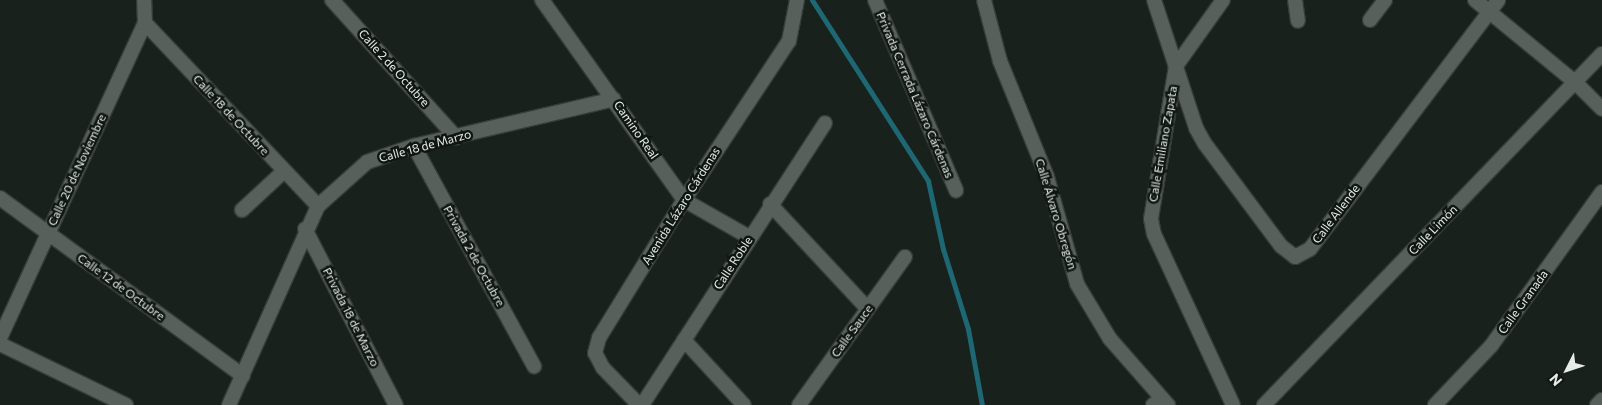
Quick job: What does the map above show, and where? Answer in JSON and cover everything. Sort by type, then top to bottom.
[{"type":"street","name":"Calle 20 de Noviembre","points":[[0,338],[145,23],[144,0]]},
{"type":"street","name":"Calle 2 de Octubre","points":[[332,0],[456,137]]},
{"type":"street","name":"Camino Real","points":[[542,0],[684,200],[749,238]]},
{"type":"street","name":"Privada Cerrada Lázaro Cárdenas","points":[[875,0],[956,190]]},
{"type":"street","name":"Calle Álvaro Obregón","points":[[984,0],[1000,61],[1047,178],[1078,284],[1110,339],[1161,403]]},
{"type":"street","name":"Calle Allende","points":[[1154,0],[1196,128],[1205,144],[1281,246],[1295,257],[1310,249],[1488,10],[1498,0]]},
{"type":"street","name":"Calle Emiliano Zapata","points":[[1223,0],[1176,66],[1151,219],[1154,234],[1234,405]]},
{"type":"street","points":[[1294,0],[1298,21]]},
{"type":"street","points":[[1370,20],[1385,0]]},
{"type":"street","points":[[1475,0],[1575,82],[1602,109]]},
{"type":"street","name":"Avenida Lázaro Cárdenas","points":[[641,405],[603,368],[595,353],[598,338],[684,200],[789,41],[796,5]]},
{"type":"street","name":"Calle 18 de Octubre","points":[[145,23],[318,206]]},
{"type":"street","name":"Calle Limón","points":[[1264,405],[1602,54]]},
{"type":"street","name":"Calle 18 de Marzo","points":[[229,405],[305,229],[318,206],[367,162],[414,146],[614,99]]},
{"type":"street","name":"Calle Roble","points":[[641,405],[770,204],[825,123]]},
{"type":"street","name":"Privada 2 de Octubre","points":[[414,146],[534,366]]},
{"type":"street","points":[[242,210],[284,172]]},
{"type":"street","name":"Calle Granada","points":[[1435,405],[1491,346],[1602,192]]},
{"type":"street","name":"Calle 12 de Octubre","points":[[0,198],[243,376]]},
{"type":"street","points":[[770,204],[867,308]]},
{"type":"street","name":"Privada 18 de Marzo","points":[[305,229],[396,405]]},
{"type":"street","name":"Calle Sauce","points":[[799,405],[905,257]]},
{"type":"street","points":[[684,340],[744,405]]},
{"type":"street","points":[[0,344],[126,405]]},
{"type":"street","points":[[1597,405],[1602,400]]},
{"type":"waterway","points":[[812,0],[928,181],[943,249],[968,329],[982,405]]}]
